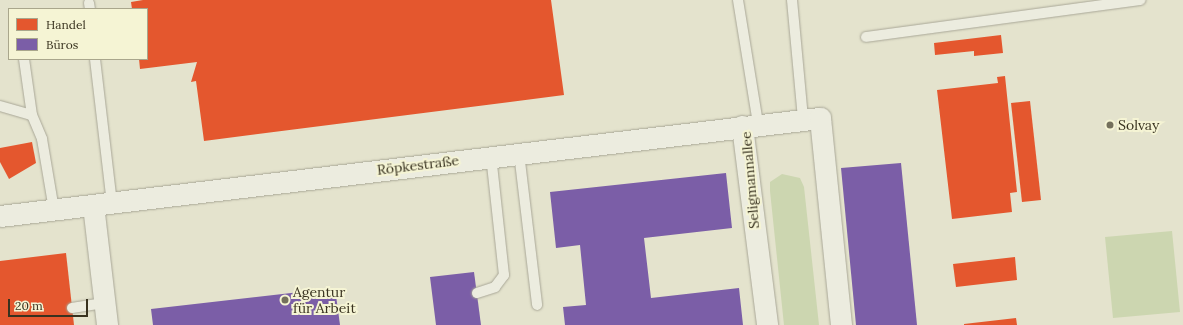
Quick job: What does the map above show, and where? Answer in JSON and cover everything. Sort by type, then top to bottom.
[{"type":"street","name":"Seligmannallee","points":[[767,325],[750,125],[820,118],[841,325]]},
{"type":"street","name":"Röpkestraße","points":[[0,216],[750,125]]},
{"type":"street","points":[[103,204],[104,303],[107,325]]},
{"type":"lane","points":[[738,0],[750,125]]},
{"type":"lane","points":[[792,0],[803,119]]},
{"type":"lane","points":[[866,37],[1141,0]]},
{"type":"lane","points":[[24,60],[32,115],[42,139],[54,210]]},
{"type":"lane","points":[[95,60],[103,204]]},
{"type":"lane","points":[[0,106],[32,115]]},
{"type":"lane","points":[[520,153],[537,305]]},
{"type":"lane","points":[[477,293],[495,287],[504,275],[491,156]]},
{"type":"lane","points":[[72,308],[104,303]]},
{"type":"green space","points":[[782,174],[800,178],[804,187],[819,325],[784,325],[770,191],[770,182]]},
{"type":"green space","points":[[1172,231],[1180,312],[1113,318],[1105,237]]},
{"type":"building: Handel","points":[[143,0],[551,0],[564,95],[204,141],[196,81],[191,82],[197,62],[140,69],[139,60],[148,60],[148,8],[132,8],[131,2]]},
{"type":"building: Handel","points":[[1001,35],[1003,53],[974,56],[974,51],[935,55],[934,43]]},
{"type":"building: Handel","points":[[1005,76],[1017,192],[1010,193],[1012,212],[952,219],[937,90],[998,83],[997,77]]},
{"type":"building: Handel","points":[[1030,101],[1041,200],[1022,202],[1011,103]]},
{"type":"building: Handel","points":[[32,142],[36,163],[9,179],[0,162],[0,148]]},
{"type":"building: Handel","points":[[66,253],[74,325],[0,325],[0,261]]},
{"type":"building: Handel","points":[[1015,257],[1017,280],[956,287],[953,264]]},
{"type":"building: Handel","points":[[1016,318],[1017,325],[964,325],[964,324]]},
{"type":"building: Büros","points":[[901,163],[917,325],[856,325],[841,168]]},
{"type":"building: Büros","points":[[726,173],[732,228],[644,238],[651,298],[739,288],[743,325],[565,325],[563,307],[586,305],[580,245],[556,248],[550,192]]},
{"type":"building: Büros","points":[[474,272],[481,325],[436,325],[430,277]]},
{"type":"building: Büros","name":"Agentur für Arbeit","points":[[335,288],[340,325],[153,325],[151,309]]},
{"type":"place","name":"Solvay","points":[[1110,125]]},
{"type":"place","name":"Agentur für Arbeit","points":[[285,300]]}]
